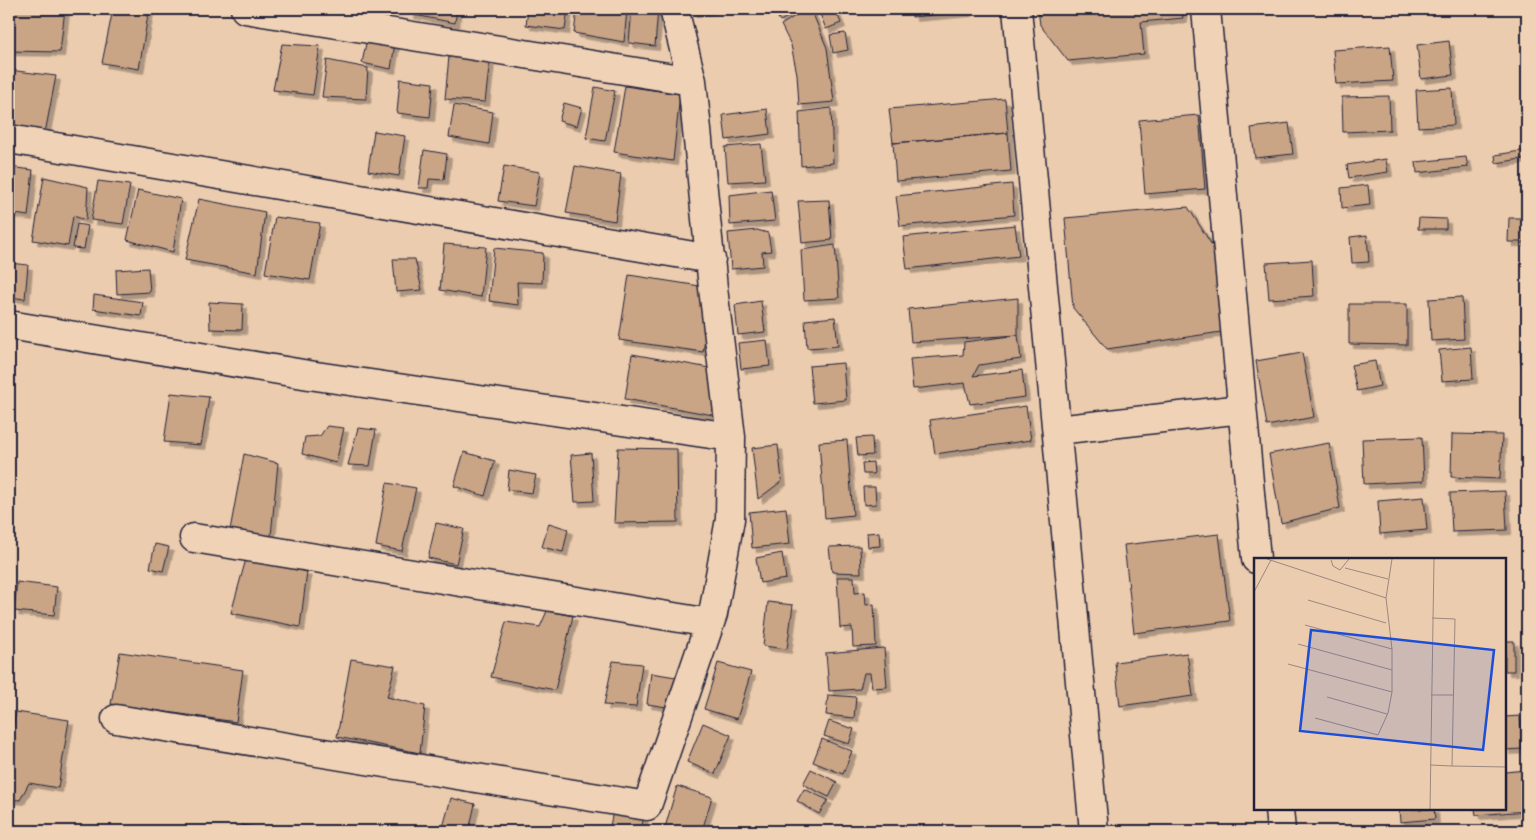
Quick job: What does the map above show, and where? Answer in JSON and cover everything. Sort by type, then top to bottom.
[{"type":"street","points":[[245,9],[692,82]]},
{"type":"street","points":[[116,719],[647,806],[713,614],[730,519],[731,437],[692,82],[674,9]]},
{"type":"street","points":[[1017,9],[1094,831]]},
{"type":"street","points":[[1206,9],[1256,558]]},
{"type":"street","points":[[9,139],[711,259]]},
{"type":"street","points":[[9,325],[309,374],[731,437]]},
{"type":"street","points":[[1057,430],[1242,409]]},
{"type":"street","points":[[194,538],[710,623]]},
{"type":"street","points":[[1279,810],[1281,831]]},
{"type":"building","points":[[9,9],[65,9],[60,52],[9,51]]},
{"type":"building","points":[[113,9],[149,9],[139,69],[102,63]]},
{"type":"building","points":[[360,9],[369,9],[368,17],[359,16]]},
{"type":"building","points":[[411,9],[457,9],[455,23],[410,14]]},
{"type":"building","points":[[528,9],[568,9],[565,30],[526,25]]},
{"type":"building","points":[[577,9],[627,10],[624,42],[574,33]]},
{"type":"building","points":[[632,9],[658,9],[655,46],[629,43]]},
{"type":"building","points":[[691,9],[713,9],[692,13]]},
{"type":"building","points":[[773,9],[803,9],[780,21]]},
{"type":"building","points":[[806,9],[811,9],[827,48],[834,102],[799,105],[797,74],[791,45],[781,25]]},
{"type":"building","points":[[818,9],[835,9],[841,23],[826,29]]},
{"type":"building","points":[[912,9],[966,9],[967,12],[912,17]]},
{"type":"building","points":[[1038,9],[1182,9],[1183,18],[1141,22],[1144,54],[1068,61],[1040,25]]},
{"type":"building","points":[[845,33],[848,50],[833,53],[830,35]]},
{"type":"building","points":[[367,38],[395,43],[391,69],[362,63]]},
{"type":"building","points":[[1449,41],[1453,75],[1421,79],[1417,45]]},
{"type":"building","points":[[282,44],[320,46],[313,95],[273,90]]},
{"type":"building","points":[[1390,46],[1393,81],[1336,84],[1333,50]]},
{"type":"building","points":[[449,56],[490,60],[485,102],[445,99]]},
{"type":"building","points":[[327,60],[368,68],[366,99],[322,97]]},
{"type":"building","points":[[9,70],[56,76],[45,133],[9,126]]},
{"type":"building","points":[[400,79],[433,83],[430,117],[397,113]]},
{"type":"building","points":[[625,86],[680,94],[673,161],[614,152]]},
{"type":"building","points":[[595,87],[615,91],[605,141],[586,138]]},
{"type":"building","points":[[1452,88],[1454,125],[1418,127],[1416,90]]},
{"type":"building","points":[[1389,96],[1390,130],[1343,132],[1342,97]]},
{"type":"building","points":[[1005,99],[1008,133],[893,143],[889,109]]},
{"type":"building","points":[[564,103],[582,108],[577,126],[559,121]]},
{"type":"building","points":[[454,105],[493,112],[489,144],[449,137]]},
{"type":"building","points":[[831,108],[833,163],[801,166],[799,112]]},
{"type":"building","points":[[767,109],[770,134],[726,140],[723,115]]},
{"type":"building","points":[[1199,115],[1205,189],[1145,194],[1139,120]]},
{"type":"building","points":[[1289,123],[1293,154],[1255,158],[1251,128]]},
{"type":"building","points":[[374,131],[405,136],[399,176],[368,171]]},
{"type":"building","points":[[1008,133],[1011,171],[896,181],[893,143]]},
{"type":"building","points":[[761,144],[765,180],[728,182],[725,147]]},
{"type":"building","points":[[424,150],[447,154],[444,180],[429,179],[428,188],[419,188]]},
{"type":"building","points":[[1527,150],[1527,158],[1496,163],[1495,155]]},
{"type":"building","points":[[1466,157],[1468,167],[1417,173],[1416,162]]},
{"type":"building","points":[[1386,159],[1388,172],[1349,178],[1347,165]]},
{"type":"building","points":[[504,166],[540,172],[534,206],[498,201]]},
{"type":"building","points":[[575,166],[621,174],[615,221],[566,213]]},
{"type":"building","points":[[9,167],[33,170],[28,216],[9,213]]},
{"type":"building","points":[[44,177],[88,187],[86,220],[73,216],[68,246],[33,240]]},
{"type":"building","points":[[98,181],[130,185],[123,224],[91,220]]},
{"type":"building","points":[[1012,184],[1014,215],[900,226],[896,196]]},
{"type":"building","points":[[1368,185],[1370,205],[1342,208],[1341,188]]},
{"type":"building","points":[[138,190],[181,199],[173,252],[127,240]]},
{"type":"building","points":[[771,190],[775,221],[730,225],[729,195]]},
{"type":"building","points":[[199,199],[265,212],[257,273],[185,260]]},
{"type":"building","points":[[829,200],[832,240],[802,243],[798,201]]},
{"type":"building","points":[[1188,207],[1215,250],[1228,331],[1107,349],[1073,308],[1065,218]]},
{"type":"building","points":[[275,217],[320,223],[310,280],[265,273]]},
{"type":"building","points":[[1419,218],[1446,219],[1446,229],[1418,229]]},
{"type":"building","points":[[1509,218],[1527,218],[1527,242],[1508,242]]},
{"type":"building","points":[[77,224],[88,226],[84,249],[73,248]]},
{"type":"building","points":[[1015,225],[1019,256],[907,269],[903,237]]},
{"type":"building","points":[[757,230],[768,233],[771,251],[762,252],[763,266],[731,269],[728,233]]},
{"type":"building","points":[[1367,235],[1369,262],[1352,263],[1350,237]]},
{"type":"building","points":[[444,244],[486,247],[481,297],[440,290]]},
{"type":"building","points":[[835,245],[839,298],[804,300],[801,250]]},
{"type":"building","points":[[494,248],[543,253],[542,283],[517,282],[518,305],[489,301]]},
{"type":"building","points":[[393,259],[415,259],[422,290],[396,292]]},
{"type":"building","points":[[1312,260],[1314,296],[1269,299],[1266,263]]},
{"type":"building","points":[[9,263],[28,265],[25,299],[9,297]]},
{"type":"building","points":[[148,268],[150,292],[117,294],[116,270]]},
{"type":"building","points":[[629,275],[713,288],[703,352],[619,340]]},
{"type":"building","points":[[94,295],[143,302],[141,316],[93,309]]},
{"type":"building","points":[[1462,297],[1464,339],[1431,341],[1429,299]]},
{"type":"building","points":[[1018,298],[1018,335],[911,342],[908,309]]},
{"type":"building","points":[[761,301],[765,332],[738,335],[735,305]]},
{"type":"building","points":[[209,302],[243,304],[242,330],[210,329]]},
{"type":"building","points":[[1349,304],[1407,304],[1407,345],[1349,344]]},
{"type":"building","points":[[835,317],[838,346],[807,348],[805,320]]},
{"type":"building","points":[[1018,335],[1021,359],[979,365],[973,376],[1022,370],[1025,397],[970,404],[965,383],[913,389],[910,359],[963,355],[964,342]]},
{"type":"building","points":[[767,340],[770,366],[741,369],[738,343]]},
{"type":"building","points":[[1471,347],[1473,379],[1442,381],[1439,350]]},
{"type":"building","points":[[1520,350],[1527,350],[1527,381],[1523,381]]},
{"type":"building","points":[[1302,353],[1314,417],[1267,426],[1256,361]]},
{"type":"building","points":[[632,354],[715,369],[713,415],[625,399]]},
{"type":"building","points":[[1375,361],[1380,386],[1357,391],[1351,365]]},
{"type":"building","points":[[843,363],[846,400],[813,403],[809,366]]},
{"type":"building","points":[[171,393],[209,397],[201,445],[164,442]]},
{"type":"building","points":[[1026,406],[1031,440],[935,454],[930,420]]},
{"type":"building","points":[[327,426],[344,428],[336,463],[302,454],[305,437],[320,436]]},
{"type":"building","points":[[358,428],[376,430],[370,466],[348,465]]},
{"type":"building","points":[[1452,434],[1502,435],[1500,479],[1451,477]]},
{"type":"building","points":[[872,437],[873,455],[858,456],[856,438]]},
{"type":"building","points":[[1422,437],[1424,481],[1364,484],[1362,439]]},
{"type":"building","points":[[847,440],[853,515],[825,518],[819,442]]},
{"type":"building","points":[[1329,443],[1340,508],[1281,523],[1269,454]]},
{"type":"building","points":[[778,445],[782,481],[758,499],[752,448]]},
{"type":"building","points":[[618,448],[677,449],[678,522],[614,523]]},
{"type":"building","points":[[464,452],[495,461],[485,496],[454,486]]},
{"type":"building","points":[[591,453],[594,501],[575,502],[571,455]]},
{"type":"building","points":[[244,454],[278,463],[271,536],[230,530]]},
{"type":"building","points":[[873,462],[874,474],[863,474],[862,463]]},
{"type":"building","points":[[509,470],[536,475],[532,493],[507,490]]},
{"type":"building","points":[[387,483],[416,488],[402,551],[376,546]]},
{"type":"building","points":[[863,487],[875,487],[876,504],[864,505]]},
{"type":"building","points":[[1505,491],[1507,530],[1452,532],[1450,493]]},
{"type":"building","points":[[1424,497],[1427,530],[1380,534],[1378,501]]},
{"type":"building","points":[[786,508],[790,544],[752,548],[749,512]]},
{"type":"building","points":[[436,523],[464,529],[456,564],[428,558]]},
{"type":"building","points":[[549,523],[568,529],[563,552],[542,547]]},
{"type":"building","points":[[879,532],[880,546],[868,547],[867,533]]},
{"type":"building","points":[[1219,534],[1230,621],[1134,633],[1124,545]]},
{"type":"building","points":[[155,544],[169,547],[163,571],[150,568]]},
{"type":"building","points":[[860,546],[861,573],[832,572],[829,547]]},
{"type":"building","points":[[782,553],[786,579],[760,583],[756,558]]},
{"type":"building","points":[[246,559],[307,572],[300,627],[231,613]]},
{"type":"building","points":[[837,577],[854,577],[855,593],[865,592],[866,605],[874,604],[876,646],[853,647],[852,627],[840,628]]},
{"type":"building","points":[[17,582],[57,587],[54,615],[14,611]]},
{"type":"building","points":[[768,602],[793,605],[787,649],[763,646]]},
{"type":"building","points":[[547,611],[573,616],[555,690],[491,677],[506,622],[540,627]]},
{"type":"building","points":[[1506,641],[1514,641],[1514,671],[1506,671]]},
{"type":"building","points":[[884,648],[887,687],[872,688],[870,673],[864,673],[860,689],[829,691],[826,653]]},
{"type":"building","points":[[120,652],[243,670],[236,722],[111,704]]},
{"type":"building","points":[[1187,653],[1193,696],[1120,706],[1115,662]]},
{"type":"building","points":[[351,659],[395,666],[387,697],[425,706],[420,753],[337,737]]},
{"type":"building","points":[[613,661],[642,664],[636,707],[604,705]]},
{"type":"building","points":[[718,663],[751,672],[737,719],[704,709]]},
{"type":"building","points":[[651,673],[676,677],[673,708],[647,704]]},
{"type":"building","points":[[828,695],[856,697],[854,718],[826,715]]},
{"type":"building","points":[[16,712],[69,720],[58,788],[29,783],[20,800],[9,799],[9,748]]},
{"type":"building","points":[[1520,716],[1522,749],[1506,750],[1506,717]]},
{"type":"building","points":[[829,721],[854,729],[849,744],[824,736]]},
{"type":"building","points":[[703,723],[731,735],[715,774],[687,762]]},
{"type":"building","points":[[822,739],[852,751],[843,774],[813,762]]},
{"type":"building","points":[[811,769],[837,782],[829,797],[803,784]]},
{"type":"building","points":[[1527,770],[1527,811],[1476,815],[1475,810],[1506,810],[1506,772]]},
{"type":"building","points":[[677,786],[712,797],[702,831],[664,831]]},
{"type":"building","points":[[804,789],[828,800],[819,814],[797,801]]},
{"type":"building","points":[[451,798],[475,804],[469,831],[442,831]]},
{"type":"building","points":[[1399,810],[1434,810],[1435,819],[1400,822]]},
{"type":"building","points":[[613,811],[644,818],[640,831],[609,831]]},
{"type":"building","points":[[242,825],[272,830],[272,831],[241,831]]}]
